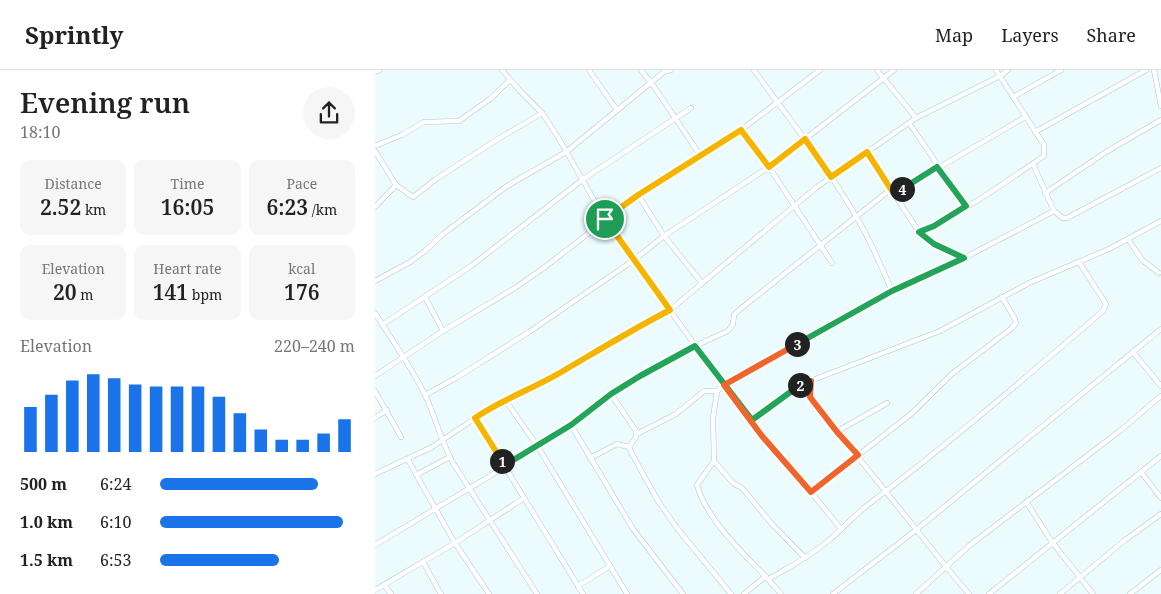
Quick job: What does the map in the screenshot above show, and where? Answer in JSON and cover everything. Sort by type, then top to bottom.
[{"type":"street","points":[[375,72],[380,70]]},
{"type":"street","points":[[511,70],[504,72],[542,114],[605,219],[695,346],[752,420],[762,436],[841,529]]},
{"type":"street","points":[[589,70],[617,110]]},
{"type":"street","points":[[641,70],[701,155]]},
{"type":"street","points":[[375,281],[425,251],[443,234],[507,186],[566,152],[652,84],[665,71],[671,70]]},
{"type":"street","points":[[755,70],[805,139],[857,217],[873,246],[892,291]]},
{"type":"street","points":[[811,70],[815,75]]},
{"type":"street","points":[[375,376],[443,331],[530,278],[638,195],[741,130],[820,70]]},
{"type":"street","points":[[877,70],[916,118]]},
{"type":"street","points":[[425,395],[488,359],[634,260],[664,236],[769,167],[894,70]]},
{"type":"street","points":[[919,232],[934,226],[1044,156],[1044,145],[996,70]]},
{"type":"street","points":[[375,474],[408,460],[442,442],[495,405],[563,371],[670,310],[831,177],[916,118],[1009,70]]},
{"type":"street","points":[[1013,97],[1061,70]]},
{"type":"street","points":[[1035,132],[1146,70]]},
{"type":"street","points":[[1154,70],[1161,106]]},
{"type":"street","points":[[375,146],[402,135],[419,124],[459,122],[490,100],[510,80]]},
{"type":"street","points":[[382,325],[471,266],[582,180],[691,108]]},
{"type":"street","points":[[375,151],[396,185],[413,197],[436,179],[498,139],[542,114]]},
{"type":"street","points":[[376,543],[538,446],[571,425],[611,394],[640,376],[728,330],[733,324],[734,315],[739,310],[893,191],[1025,117]]},
{"type":"street","points":[[1045,193],[1106,152],[1161,120]]},
{"type":"street","points":[[909,124],[937,167],[966,206]]},
{"type":"street","points":[[741,130],[769,167],[833,263]]},
{"type":"street","points":[[867,152],[919,232],[934,244],[964,258]]},
{"type":"street","points":[[1033,164],[1054,211],[1060,217],[1067,218],[1161,168]]},
{"type":"street","points":[[375,207],[396,185]]},
{"type":"street","points":[[638,195],[664,236],[702,283]]},
{"type":"street","points":[[781,594],[717,522],[699,492],[697,484],[714,461],[713,418],[717,392],[724,385],[892,291],[964,258],[1054,211]]},
{"type":"street","points":[[752,420],[800,385],[940,331],[1029,283],[1128,240],[1161,221]]},
{"type":"street","points":[[1128,240],[1142,260],[1159,273]]},
{"type":"street","points":[[744,594],[767,578],[805,558],[829,541],[867,506],[1006,395],[1103,311],[1106,304],[1103,296],[1079,262]]},
{"type":"street","points":[[425,296],[443,331]]},
{"type":"street","points":[[811,492],[911,414],[943,380],[1013,328],[1016,323],[1015,319],[1002,297]]},
{"type":"street","points":[[375,313],[405,357],[425,395],[435,417],[442,442],[450,457],[537,594]]},
{"type":"street","points":[[833,594],[917,530],[1161,329]]},
{"type":"street","points":[[1133,352],[1161,386]]},
{"type":"street","points":[[810,397],[811,381]]},
{"type":"street","points":[[800,385],[969,594]]},
{"type":"street","points":[[375,391],[401,437]]},
{"type":"street","points":[[629,447],[637,434],[676,414],[704,391],[717,392]]},
{"type":"street","points":[[611,394],[633,425],[637,434]]},
{"type":"street","points":[[915,594],[970,545],[1121,430],[1161,396]]},
{"type":"street","points":[[506,400],[538,446],[627,594]]},
{"type":"street","points":[[837,432],[887,403]]},
{"type":"street","points":[[375,418],[387,410]]},
{"type":"street","points":[[475,418],[582,594]]},
{"type":"street","points":[[571,425],[633,529],[683,594]]},
{"type":"street","points":[[590,458],[617,444],[629,447],[658,500],[677,528],[731,594]]},
{"type":"street","points":[[989,594],[1161,456]]},
{"type":"street","points":[[416,475],[450,457]]},
{"type":"street","points":[[408,460],[455,543],[489,594]]},
{"type":"street","points":[[714,461],[733,483],[742,488],[771,523],[805,558]]},
{"type":"street","points":[[1141,472],[1161,498]]},
{"type":"street","points":[[375,590],[455,543],[524,498]]},
{"type":"street","points":[[1027,503],[1052,542],[1093,594]]},
{"type":"street","points":[[1060,594],[1125,540],[1161,514]]},
{"type":"street","points":[[423,562],[441,594]]},
{"type":"street","points":[[578,586],[610,566]]},
{"type":"street","points":[[1130,594],[1161,570]]},
{"type":"street","points":[[384,585],[391,594]]},
{"type":"route","points":[[605,219],[638,195],[741,130],[769,167],[805,139],[831,177],[867,152],[894,194],[937,167],[966,206],[934,226],[919,232],[934,244],[964,258],[875,299],[724,385],[752,420],[762,436],[811,492],[858,455],[827,420],[810,397],[811,381],[793,389],[767,411],[752,420],[737,402],[714,372],[695,346],[611,394],[571,425],[505,465],[475,418],[495,405],[563,371],[670,310],[605,219]]}]
